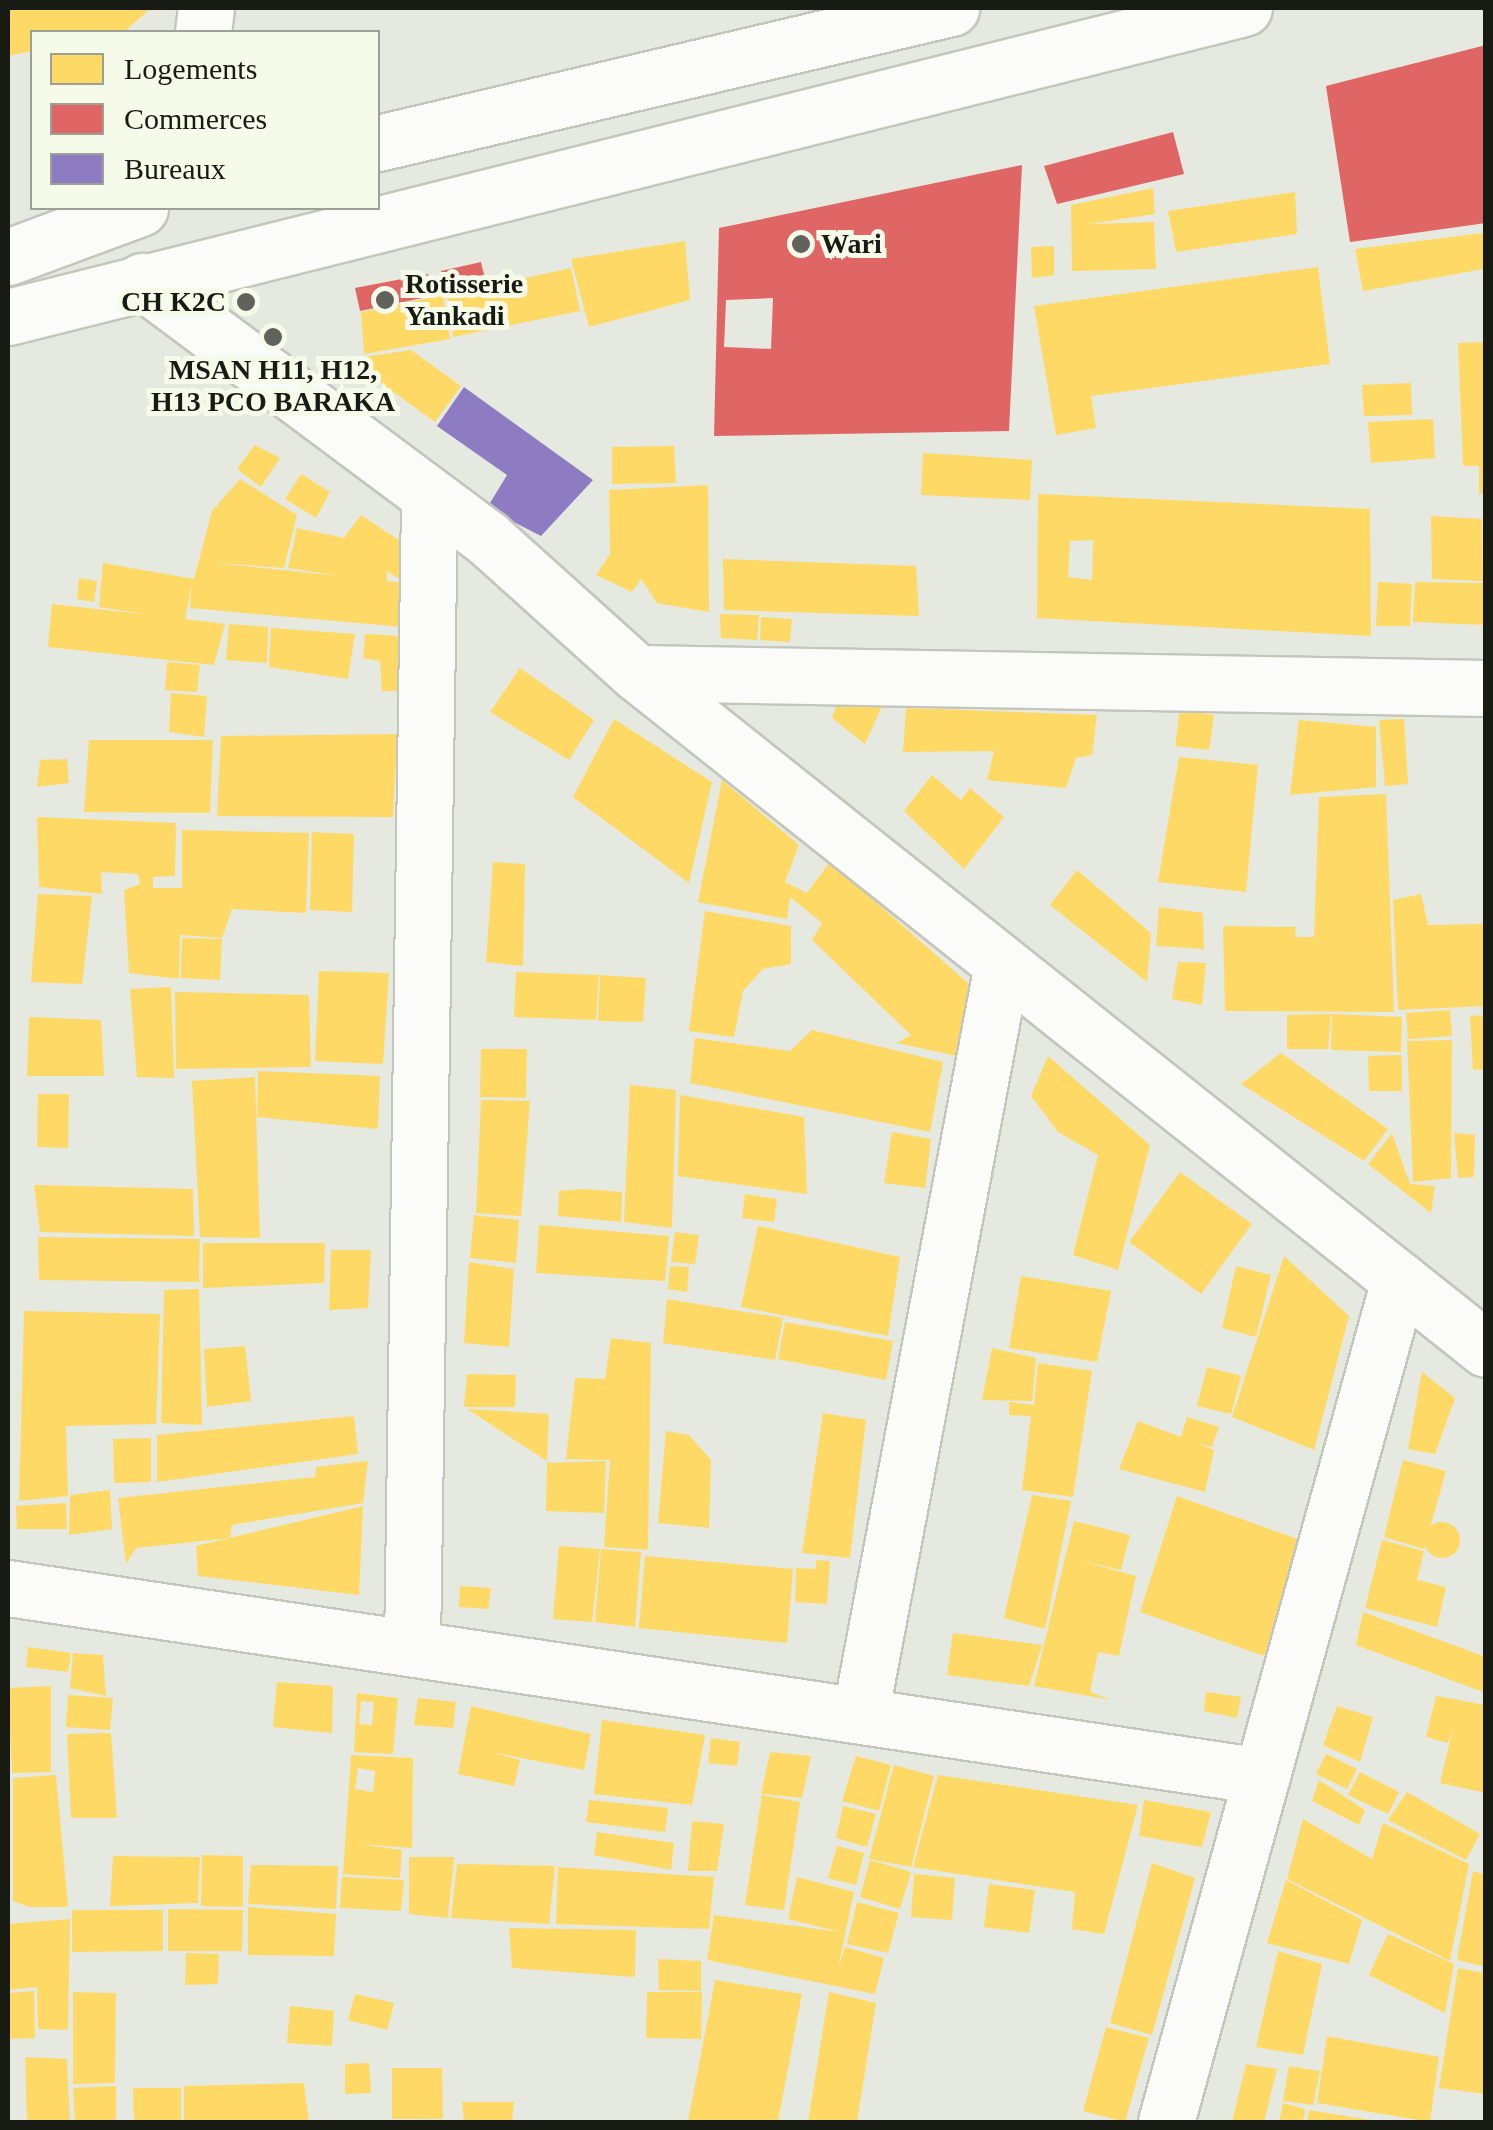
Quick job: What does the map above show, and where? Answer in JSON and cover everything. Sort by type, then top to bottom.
[{"type":"street","points":[[380,144],[895,15],[951,8]]},
{"type":"street","points":[[8,316],[1244,8]]},
{"type":"street","points":[[15,249],[134,210]]},
{"type":"street","points":[[142,281],[430,502],[487,538],[637,674],[1486,1349]]},
{"type":"street","points":[[412,1647],[430,502]]},
{"type":"street","points":[[637,674],[1486,688]]},
{"type":"street","points":[[860,1715],[1002,965]]},
{"type":"street","points":[[1166,2122],[1399,1280]]},
{"type":"street","points":[[8,1588],[1262,1776]]},
{"type":"building: Logements","points":[[8,8],[151,8],[126,30],[30,30],[30,51],[8,56]]},
{"type":"building: Logements","points":[[1153,188],[1155,214],[1089,224],[1154,222],[1156,269],[1072,271],[1071,205]]},
{"type":"building: Logements","points":[[1295,192],[1297,234],[1176,252],[1168,211]]},
{"type":"building: Logements","points":[[1483,233],[1483,269],[1363,291],[1355,249]]},
{"type":"building: Logements","points":[[685,241],[690,300],[589,327],[571,259]]},
{"type":"building: Logements","points":[[1054,246],[1054,275],[1032,278],[1031,247]]},
{"type":"building: Logements","points":[[1318,267],[1330,364],[1091,396],[1096,428],[1056,435],[1034,306]]},
{"type":"building: Logements","points":[[571,268],[580,311],[453,337],[447,295]]},
{"type":"building: Logements","points":[[443,295],[450,339],[364,354],[361,312]]},
{"type":"building: Logements","points":[[1486,342],[1486,493],[1479,494],[1479,466],[1463,466],[1458,343]]},
{"type":"building: Logements","points":[[411,350],[461,386],[435,422],[363,370],[364,357]]},
{"type":"building: Logements","points":[[1411,383],[1412,415],[1364,416],[1362,385]]},
{"type":"building: Logements","points":[[1433,419],[1435,458],[1371,463],[1368,422]]},
{"type":"building: Logements","points":[[255,445],[280,458],[261,487],[237,469]]},
{"type":"building: Logements","points":[[674,446],[676,483],[612,484],[612,447]]},
{"type":"building: Logements","points":[[923,453],[1032,460],[1030,500],[921,495]]},
{"type":"building: Logements","points":[[301,474],[330,492],[316,518],[285,499]]},
{"type":"building: Logements","points":[[240,479],[297,515],[284,568],[207,562],[340,576],[288,568],[297,528],[344,538],[361,515],[421,555],[402,581],[387,571],[387,581],[405,583],[403,627],[190,608],[192,584],[185,619],[225,624],[214,665],[48,647],[52,604],[151,615],[99,607],[103,563],[194,579],[212,511]]},
{"type":"building: Logements","points":[[708,485],[709,612],[657,603],[641,579],[632,592],[596,575],[610,554],[609,490]]},
{"type":"building: Logements","points":[[1038,494],[1370,509],[1371,636],[1037,618]],"holes":[[[1093,540],[1092,580],[1068,577],[1070,541]]]},
{"type":"building: Logements","points":[[1431,516],[1482,519],[1483,581],[1432,579]]},
{"type":"building: Logements","points":[[723,559],[916,566],[919,616],[724,610]]},
{"type":"building: Logements","points":[[79,578],[97,581],[94,602],[77,599]]},
{"type":"building: Logements","points":[[1378,582],[1412,584],[1410,626],[1376,626]]},
{"type":"building: Logements","points":[[1415,582],[1486,583],[1486,625],[1413,622]]},
{"type":"building: Logements","points":[[720,614],[759,615],[757,640],[721,638]]},
{"type":"building: Logements","points":[[761,617],[792,619],[790,642],[760,640]]},
{"type":"building: Logements","points":[[229,624],[268,627],[267,663],[226,660]]},
{"type":"building: Logements","points":[[271,628],[355,634],[348,679],[269,667]]},
{"type":"building: Logements","points":[[365,634],[402,636],[400,691],[382,691],[380,661],[363,658]]},
{"type":"building: Logements","points":[[167,662],[200,665],[197,692],[165,690]]},
{"type":"building: Logements","points":[[520,668],[594,720],[569,760],[490,712]]},
{"type":"building: Logements","points":[[171,693],[207,696],[204,737],[169,732]]},
{"type":"building: Logements","points":[[837,704],[883,704],[865,744],[832,718]]},
{"type":"building: Logements","points":[[906,708],[1097,715],[1092,755],[1076,758],[1066,788],[987,780],[994,751],[903,752]]},
{"type":"building: Logements","points":[[1180,710],[1214,715],[1209,750],[1175,746]]},
{"type":"building: Logements","points":[[614,719],[712,782],[689,883],[573,797]]},
{"type":"building: Logements","points":[[1404,719],[1408,784],[1385,786],[1379,720]]},
{"type":"building: Logements","points":[[1299,720],[1376,727],[1376,787],[1290,795]]},
{"type":"building: Logements","points":[[397,734],[393,817],[217,816],[221,736]]},
{"type":"building: Logements","points":[[89,740],[213,740],[210,813],[84,812]]},
{"type":"building: Logements","points":[[1179,757],[1258,765],[1246,892],[1158,882]]},
{"type":"building: Logements","points":[[67,759],[69,783],[37,787],[40,760]]},
{"type":"building: Logements","points":[[932,775],[961,800],[970,788],[1004,817],[964,869],[904,811]]},
{"type":"building: Logements","points":[[722,780],[799,845],[785,882],[807,893],[830,862],[977,991],[957,1056],[897,1043],[911,1035],[812,940],[822,923],[790,897],[787,919],[698,902]]},
{"type":"building: Logements","points":[[1386,794],[1394,1012],[1225,1011],[1223,926],[1296,927],[1295,937],[1314,937],[1319,797]]},
{"type":"building: Logements","points":[[37,817],[176,823],[175,876],[153,877],[153,888],[182,888],[182,830],[309,833],[306,913],[232,909],[222,938],[180,935],[179,979],[129,973],[124,890],[140,884],[138,874],[101,872],[102,894],[39,887]]},
{"type":"building: Logements","points":[[312,832],[354,834],[352,912],[310,910]]},
{"type":"building: Logements","points":[[493,862],[525,864],[523,966],[486,962]]},
{"type":"building: Logements","points":[[1077,870],[1151,933],[1147,982],[1050,905]]},
{"type":"building: Logements","points":[[38,894],[92,896],[82,984],[31,982]]},
{"type":"building: Logements","points":[[1421,894],[1428,925],[1486,924],[1486,1006],[1398,1010],[1393,900]]},
{"type":"building: Logements","points":[[1159,907],[1203,913],[1204,949],[1156,946]]},
{"type":"building: Logements","points":[[705,911],[791,926],[791,964],[763,969],[743,991],[734,1037],[689,1031]]},
{"type":"building: Logements","points":[[182,938],[222,939],[220,980],[181,978]]},
{"type":"building: Logements","points":[[1178,962],[1206,963],[1202,1005],[1172,999]]},
{"type":"building: Logements","points":[[319,971],[389,973],[383,1064],[315,1061]]},
{"type":"building: Logements","points":[[516,972],[599,975],[596,1020],[514,1017]]},
{"type":"building: Logements","points":[[600,975],[646,978],[643,1022],[598,1021]]},
{"type":"building: Logements","points":[[171,987],[174,1078],[137,1077],[130,989]]},
{"type":"building: Logements","points":[[175,992],[309,995],[311,1067],[176,1069]]},
{"type":"building: Logements","points":[[1450,1010],[1452,1036],[1408,1039],[1406,1013]]},
{"type":"building: Logements","points":[[1331,1014],[1328,1049],[1287,1049],[1287,1015]]},
{"type":"building: Logements","points":[[1332,1014],[1402,1017],[1401,1052],[1331,1050]]},
{"type":"building: Logements","points":[[1486,1015],[1486,1069],[1473,1070],[1470,1016]]},
{"type":"building: Logements","points":[[29,1017],[101,1020],[104,1076],[27,1076]]},
{"type":"building: Logements","points":[[812,1030],[943,1062],[930,1132],[690,1083],[695,1038],[790,1051]]},
{"type":"building: Logements","points":[[1452,1040],[1451,1178],[1413,1182],[1407,1041]]},
{"type":"building: Logements","points":[[481,1049],[527,1049],[526,1098],[480,1097]]},
{"type":"building: Logements","points":[[1281,1053],[1388,1129],[1364,1161],[1241,1084]]},
{"type":"building: Logements","points":[[1402,1055],[1402,1091],[1369,1091],[1368,1056]]},
{"type":"building: Logements","points":[[1048,1056],[1150,1145],[1118,1270],[1073,1255],[1098,1155],[1058,1132],[1031,1096]]},
{"type":"building: Logements","points":[[258,1071],[380,1076],[378,1129],[257,1117]]},
{"type":"building: Logements","points":[[255,1077],[260,1238],[200,1237],[192,1081]]},
{"type":"building: Logements","points":[[630,1085],[676,1090],[672,1228],[624,1222]]},
{"type":"building: Logements","points":[[38,1094],[69,1094],[68,1148],[37,1147]]},
{"type":"building: Logements","points":[[680,1095],[804,1117],[807,1194],[678,1176]]},
{"type":"building: Logements","points":[[481,1100],[530,1101],[521,1216],[476,1213]]},
{"type":"building: Logements","points":[[892,1132],[931,1139],[925,1188],[884,1183]]},
{"type":"building: Logements","points":[[1392,1133],[1410,1184],[1435,1186],[1431,1213],[1368,1164]]},
{"type":"building: Logements","points":[[1454,1133],[1475,1135],[1474,1177],[1458,1178]]},
{"type":"building: Logements","points":[[1180,1172],[1252,1224],[1201,1294],[1129,1242]]},
{"type":"building: Logements","points":[[34,1185],[193,1189],[194,1236],[40,1232]]},
{"type":"building: Logements","points":[[559,1191],[622,1192],[621,1222],[558,1216]]},
{"type":"building: Logements","points":[[745,1194],[777,1199],[774,1222],[742,1218]]},
{"type":"building: Logements","points":[[474,1215],[519,1220],[516,1263],[470,1258]]},
{"type":"building: Logements","points":[[539,1225],[669,1236],[665,1281],[536,1273]]},
{"type":"building: Logements","points":[[758,1226],[900,1257],[888,1336],[741,1307]]},
{"type":"building: Logements","points":[[675,1232],[699,1235],[695,1264],[671,1262]]},
{"type":"building: Logements","points":[[38,1237],[200,1239],[199,1282],[39,1280]]},
{"type":"building: Logements","points":[[203,1243],[325,1243],[324,1283],[203,1288]]},
{"type":"building: Logements","points":[[331,1250],[371,1250],[368,1308],[329,1310]]},
{"type":"building: Logements","points":[[1284,1256],[1349,1316],[1314,1450],[1232,1417]]},
{"type":"building: Logements","points":[[469,1262],[514,1269],[509,1347],[464,1343]]},
{"type":"building: Logements","points":[[670,1266],[689,1267],[687,1292],[668,1289]]},
{"type":"building: Logements","points":[[1236,1266],[1271,1275],[1256,1337],[1222,1328]]},
{"type":"building: Logements","points":[[1021,1276],[1111,1291],[1097,1362],[1009,1348]]},
{"type":"building: Logements","points":[[199,1289],[202,1425],[161,1423],[164,1290]]},
{"type":"building: Logements","points":[[667,1299],[783,1318],[775,1360],[663,1343]]},
{"type":"building: Logements","points":[[24,1311],[160,1314],[156,1424],[66,1426],[68,1496],[19,1501]]},
{"type":"building: Logements","points":[[785,1322],[893,1341],[886,1380],[778,1359]]},
{"type":"building: Logements","points":[[611,1338],[651,1343],[648,1550],[604,1547],[610,1460],[566,1459],[575,1378],[605,1379]]},
{"type":"building: Logements","points":[[245,1346],[251,1401],[207,1407],[204,1349]]},
{"type":"building: Logements","points":[[992,1348],[1036,1358],[1032,1401],[982,1400]]},
{"type":"building: Logements","points":[[1038,1363],[1092,1371],[1073,1497],[1022,1490],[1031,1416],[1009,1415],[1009,1402],[1034,1405]]},
{"type":"building: Logements","points":[[1207,1367],[1241,1376],[1231,1414],[1197,1406]]},
{"type":"building: Logements","points":[[1422,1372],[1455,1398],[1435,1454],[1408,1449]]},
{"type":"building: Logements","points":[[467,1374],[516,1375],[515,1407],[464,1407]]},
{"type":"building: Logements","points":[[467,1409],[549,1414],[547,1461]]},
{"type":"building: Logements","points":[[823,1413],[866,1420],[850,1558],[802,1553]]},
{"type":"building: Logements","points":[[354,1416],[358,1454],[157,1482],[157,1435]]},
{"type":"building: Logements","points":[[1187,1417],[1219,1427],[1212,1447],[1197,1443],[1214,1450],[1205,1492],[1119,1469],[1138,1421],[1181,1437]]},
{"type":"building: Logements","points":[[666,1431],[689,1435],[711,1460],[709,1528],[658,1523]]},
{"type":"building: Logements","points":[[151,1438],[151,1482],[114,1483],[113,1439]]},
{"type":"building: Logements","points":[[1403,1460],[1446,1471],[1424,1549],[1384,1537]]},
{"type":"building: Logements","points":[[368,1461],[363,1503],[232,1525],[230,1538],[136,1548],[126,1564],[118,1498],[315,1477],[316,1467]]},
{"type":"building: Logements","points":[[606,1461],[604,1513],[546,1511],[547,1463]]},
{"type":"building: Logements","points":[[110,1490],[112,1529],[69,1535],[70,1495]]},
{"type":"building: Logements","points":[[1032,1495],[1071,1501],[1045,1629],[1004,1618]]},
{"type":"building: Logements","points":[[1177,1496],[1303,1541],[1264,1656],[1140,1612]]},
{"type":"building: Logements","points":[[66,1503],[67,1529],[17,1529],[16,1506]]},
{"type":"building: Logements","points":[[363,1506],[359,1595],[198,1576],[196,1546]]},
{"type":"building: Logements","points":[[1074,1521],[1130,1535],[1121,1570],[1078,1560],[1136,1576],[1119,1656],[1098,1652],[1090,1692],[1111,1700],[1034,1686]]},
{"type":"building: Logements","points":[[1442,1522],[1455,1527],[1460,1540],[1455,1553],[1442,1558],[1429,1553],[1424,1540],[1429,1527]]},
{"type":"building: Logements","points":[[1382,1540],[1424,1551],[1417,1580],[1446,1587],[1437,1627],[1365,1608]]},
{"type":"building: Logements","points":[[559,1546],[600,1549],[592,1622],[553,1619]]},
{"type":"building: Logements","points":[[601,1549],[641,1552],[635,1627],[595,1622]]},
{"type":"building: Logements","points":[[645,1556],[793,1569],[787,1643],[639,1628]]},
{"type":"building: Logements","points":[[816,1560],[830,1561],[827,1604],[795,1602],[796,1568],[816,1569]]},
{"type":"building: Logements","points":[[460,1586],[491,1588],[488,1609],[459,1607]]},
{"type":"building: Logements","points":[[1363,1612],[1486,1657],[1486,1693],[1356,1645]]},
{"type":"building: Logements","points":[[953,1633],[1042,1645],[1029,1686],[947,1675]]},
{"type":"building: Logements","points":[[28,1647],[71,1653],[68,1672],[26,1667]]},
{"type":"building: Logements","points":[[73,1653],[103,1655],[106,1696],[70,1688]]},
{"type":"building: Logements","points":[[277,1682],[333,1686],[332,1733],[273,1727]]},
{"type":"building: Logements","points":[[51,1686],[51,1772],[12,1773],[8,1688]]},
{"type":"building: Logements","points":[[1206,1692],[1241,1697],[1237,1718],[1204,1711]]},
{"type":"building: Logements","points":[[357,1693],[398,1698],[393,1754],[354,1752]],"holes":[[[361,1701],[374,1702],[372,1725],[359,1724]]]},
{"type":"building: Logements","points":[[68,1695],[113,1698],[110,1730],[66,1727]]},
{"type":"building: Logements","points":[[1436,1696],[1486,1705],[1486,1793],[1440,1783],[1453,1729],[1448,1743],[1426,1737]]},
{"type":"building: Logements","points":[[418,1698],[456,1702],[453,1728],[414,1725]]},
{"type":"building: Logements","points":[[471,1706],[591,1734],[584,1770],[490,1752],[520,1760],[514,1786],[458,1774]]},
{"type":"building: Logements","points":[[1337,1706],[1373,1717],[1360,1762],[1323,1745]]},
{"type":"building: Logements","points":[[602,1720],[705,1735],[692,1805],[594,1794]]},
{"type":"building: Logements","points":[[111,1733],[117,1818],[71,1818],[67,1734]]},
{"type":"building: Logements","points":[[711,1738],[740,1742],[737,1766],[708,1763]]},
{"type":"building: Logements","points":[[770,1752],[811,1756],[802,1798],[761,1794]]},
{"type":"building: Logements","points":[[1326,1754],[1357,1769],[1347,1789],[1316,1774]]},
{"type":"building: Logements","points":[[351,1755],[413,1758],[412,1848],[360,1844],[402,1850],[400,1878],[343,1874]],"holes":[[[358,1768],[375,1771],[373,1792],[355,1789]]]},
{"type":"building: Logements","points":[[856,1756],[891,1765],[879,1811],[842,1801]]},
{"type":"building: Logements","points":[[894,1765],[934,1776],[911,1867],[869,1859]]},
{"type":"building: Logements","points":[[1360,1772],[1399,1792],[1388,1814],[1348,1795]]},
{"type":"building: Logements","points":[[56,1775],[68,1907],[29,1907],[13,1901],[13,1778]]},
{"type":"building: Logements","points":[[938,1775],[1138,1805],[1104,1934],[1072,1929],[1075,1892],[913,1867]]},
{"type":"building: Logements","points":[[1319,1780],[1365,1810],[1359,1825],[1312,1801]]},
{"type":"building: Logements","points":[[1407,1792],[1480,1834],[1466,1860],[1388,1820]]},
{"type":"building: Logements","points":[[762,1795],[800,1802],[784,1910],[745,1905]]},
{"type":"building: Logements","points":[[589,1800],[668,1808],[665,1832],[586,1822]]},
{"type":"building: Logements","points":[[1144,1800],[1211,1812],[1202,1847],[1139,1836]]},
{"type":"building: Logements","points":[[843,1806],[876,1814],[867,1847],[836,1838]]},
{"type":"building: Logements","points":[[1303,1819],[1372,1859],[1383,1823],[1469,1864],[1450,1961],[1287,1879]]},
{"type":"building: Logements","points":[[692,1821],[724,1824],[717,1871],[688,1871]]},
{"type":"building: Logements","points":[[597,1832],[674,1843],[671,1870],[594,1855]]},
{"type":"building: Logements","points":[[837,1846],[864,1853],[856,1885],[828,1878]]},
{"type":"building: Logements","points":[[202,1855],[243,1856],[243,1907],[201,1906]]},
{"type":"building: Logements","points":[[113,1856],[200,1857],[198,1903],[110,1906]]},
{"type":"building: Logements","points":[[409,1857],[454,1857],[448,1918],[409,1914]]},
{"type":"building: Logements","points":[[870,1860],[911,1872],[900,1909],[860,1897]]},
{"type":"building: Logements","points":[[1152,1863],[1195,1878],[1152,2035],[1110,2023]]},
{"type":"building: Logements","points":[[457,1864],[555,1866],[549,1924],[451,1918]]},
{"type":"building: Logements","points":[[251,1865],[338,1866],[336,1909],[248,1904]]},
{"type":"building: Logements","points":[[558,1867],[714,1877],[709,1929],[556,1924]]},
{"type":"building: Logements","points":[[1473,1871],[1486,1875],[1486,1967],[1457,1960]]},
{"type":"building: Logements","points":[[914,1874],[955,1878],[952,1920],[911,1917]]},
{"type":"building: Logements","points":[[342,1877],[404,1880],[401,1911],[340,1908]]},
{"type":"building: Logements","points":[[797,1877],[854,1892],[838,1968],[845,1947],[884,1958],[875,1994],[707,1960],[714,1915],[840,1932],[788,1919]]},
{"type":"building: Logements","points":[[1286,1880],[1362,1920],[1349,1964],[1267,1943]]},
{"type":"building: Logements","points":[[989,1884],[1035,1890],[1029,1933],[984,1927]]},
{"type":"building: Logements","points":[[857,1902],[899,1913],[888,1953],[847,1944]]},
{"type":"building: Logements","points":[[248,1907],[336,1914],[334,1956],[248,1955]]},
{"type":"building: Logements","points":[[168,1909],[243,1910],[242,1951],[168,1951]]},
{"type":"building: Logements","points":[[72,1910],[163,1910],[163,1951],[72,1952]]},
{"type":"building: Logements","points":[[70,1919],[68,2030],[38,2029],[37,1987],[8,1990],[8,1924]]},
{"type":"building: Logements","points":[[509,1928],[636,1930],[635,1977],[512,1968]]},
{"type":"building: Logements","points":[[1388,1934],[1454,1964],[1445,2013],[1369,1975]]},
{"type":"building: Logements","points":[[1278,1951],[1322,1964],[1303,2055],[1256,2047]]},
{"type":"building: Logements","points":[[186,1953],[219,1954],[218,1984],[185,1985]]},
{"type":"building: Logements","points":[[658,1959],[701,1961],[701,1991],[659,1990]]},
{"type":"building: Logements","points":[[1458,1968],[1486,1973],[1486,2094],[1439,2088]]},
{"type":"building: Logements","points":[[715,1980],[802,1994],[778,2122],[688,2122]]},
{"type":"building: Logements","points":[[34,1991],[35,2038],[8,2039],[8,1993]]},
{"type":"building: Logements","points":[[73,1992],[116,1993],[115,2083],[73,2084]]},
{"type":"building: Logements","points":[[647,1992],[702,1992],[701,2039],[646,2038]]},
{"type":"building: Logements","points":[[829,1992],[876,2003],[857,2122],[808,2122]]},
{"type":"building: Logements","points":[[355,1994],[394,2003],[387,2030],[348,2020]]},
{"type":"building: Logements","points":[[290,2006],[334,2011],[332,2046],[287,2043]]},
{"type":"building: Logements","points":[[1106,2027],[1149,2038],[1125,2122],[1083,2111]]},
{"type":"building: Logements","points":[[1327,2036],[1439,2057],[1430,2122],[1317,2103]]},
{"type":"building: Logements","points":[[25,2057],[67,2059],[70,2122],[27,2122]]},
{"type":"building: Logements","points":[[369,2063],[371,2093],[345,2094],[345,2064]]},
{"type":"building: Logements","points":[[1246,2064],[1277,2069],[1264,2122],[1232,2122]]},
{"type":"building: Logements","points":[[1289,2066],[1320,2071],[1313,2105],[1283,2101]]},
{"type":"building: Logements","points":[[392,2068],[442,2068],[443,2119],[392,2119]]},
{"type":"building: Logements","points":[[304,2083],[309,2122],[184,2122],[184,2086]]},
{"type":"building: Logements","points":[[116,2086],[116,2122],[75,2122],[73,2088]]},
{"type":"building: Logements","points":[[133,2088],[181,2088],[181,2122],[134,2122]]},
{"type":"building: Logements","points":[[462,2102],[514,2102],[512,2122],[464,2122]]},
{"type":"building: Logements","points":[[1283,2103],[1305,2109],[1303,2122],[1279,2122]]},
{"type":"building: Logements","points":[[1309,2110],[1370,2120],[1370,2122],[1307,2122]]},
{"type":"building: Commerces","points":[[1486,45],[1486,223],[1350,242],[1326,86]]},
{"type":"building: Commerces","points":[[1173,132],[1184,174],[1057,204],[1044,166]]},
{"type":"building: Commerces","points":[[1022,165],[1009,431],[714,436],[719,228]],"holes":[[[773,298],[771,349],[724,347],[726,300]]]},
{"type":"building: Commerces","points":[[481,262],[486,283],[444,292],[441,271]]},
{"type":"building: Commerces","points":[[428,274],[432,296],[360,311],[355,288]]},
{"type":"building: Bureaux","points":[[464,387],[593,480],[541,536],[487,508],[507,475],[437,426]]},
{"type":"place","name":"Wari","points":[[801,244]]},
{"type":"place","name":"Rotisserie Yankadi","points":[[385,300]]},
{"type":"place","name":"CH K2C","points":[[246,302]]},
{"type":"place","name":"MSAN H11, H12, H13 PCO BARAKA","points":[[273,337]]}]
